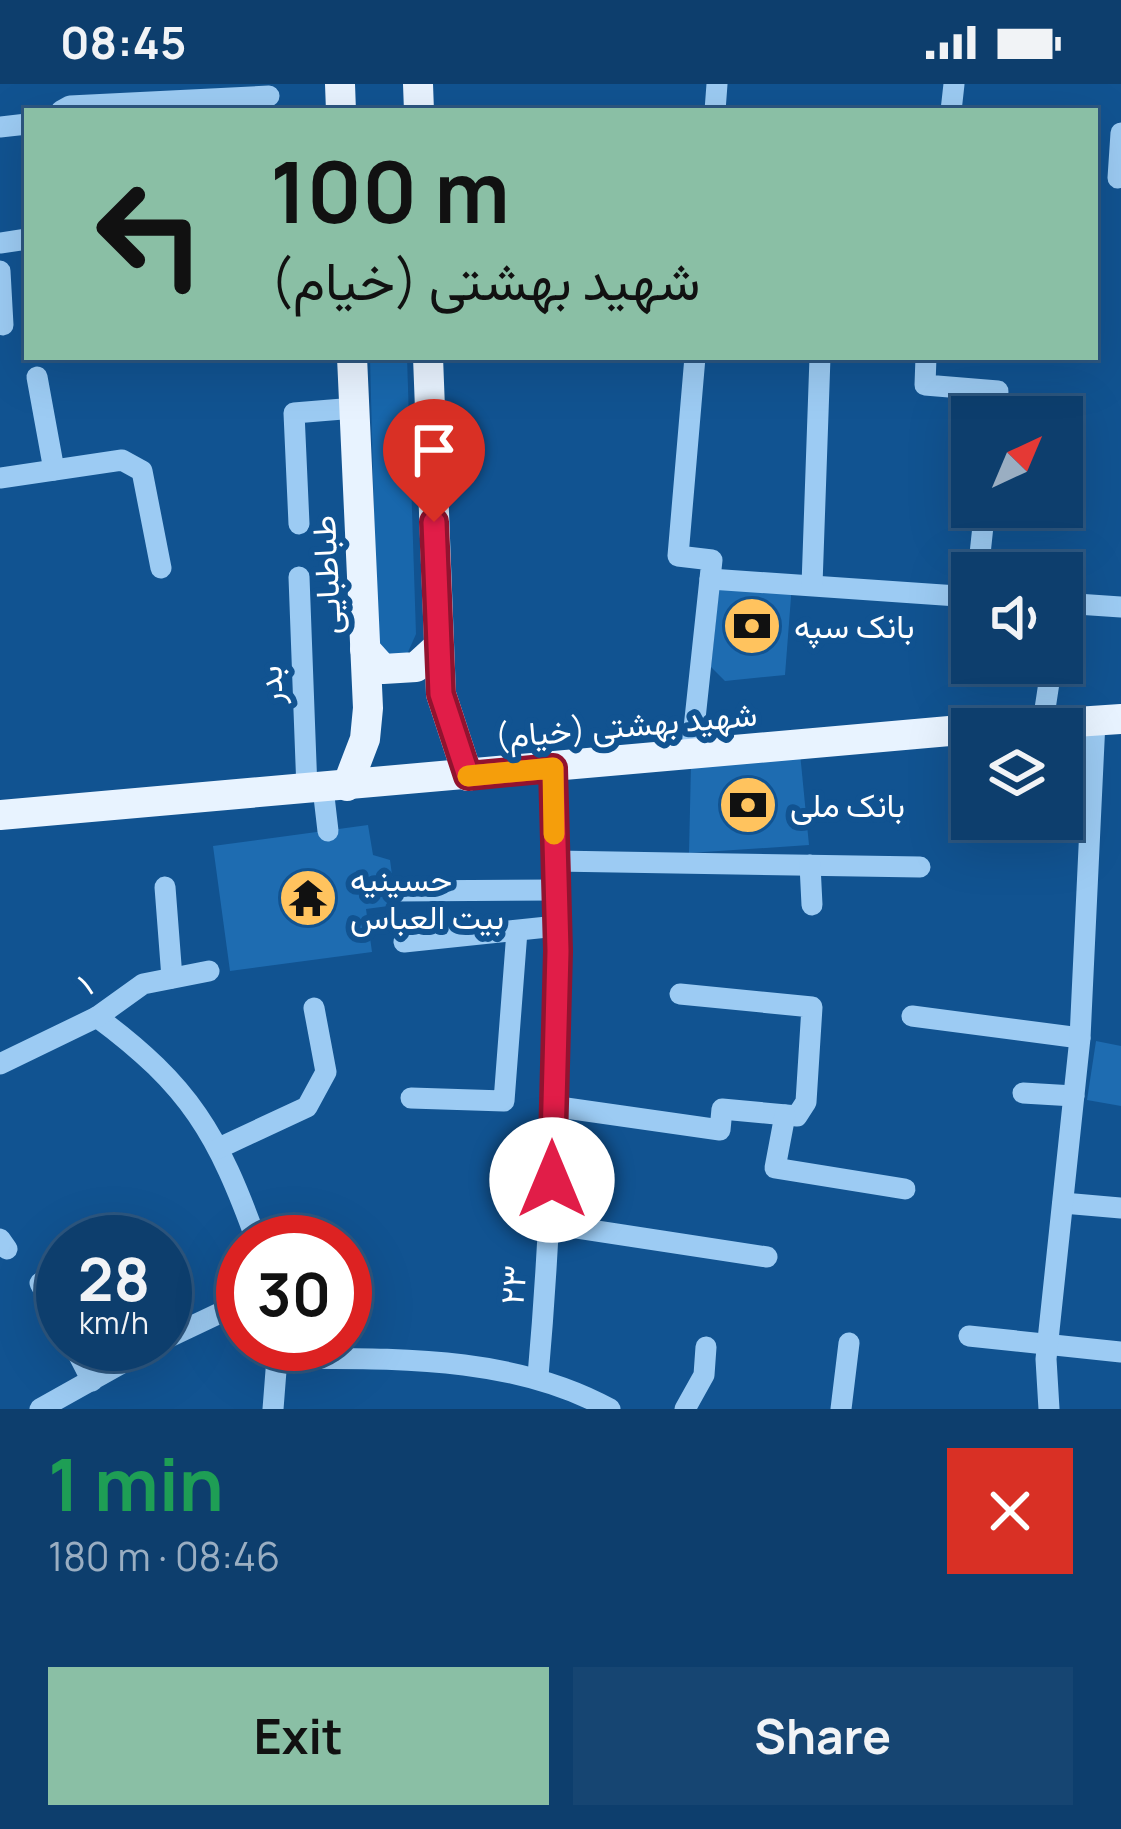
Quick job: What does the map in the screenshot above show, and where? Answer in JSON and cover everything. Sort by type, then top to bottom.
[{"type":"main road","name":"طباطبایی","points":[[326,788],[365,739],[352,360]]},
{"type":"main road","points":[[428,360],[441,694],[468,776]]},
{"type":"main road","points":[[365,649],[383,669],[416,667],[439,646]]},
{"type":"main road","name":"شهید بهشتی (خیام)","points":[[0,815],[951,731]]},
{"type":"street","points":[[103,108],[268,96]]},
{"type":"street","points":[[1118,178],[1121,133]]},
{"type":"street","points":[[0,272],[3,325]]},
{"type":"street","points":[[691,756],[712,560],[678,556],[694,360]]},
{"type":"street","points":[[812,585],[820,360]]},
{"type":"street","points":[[926,360],[925,385],[998,391],[997,396]]},
{"type":"street","points":[[37,377],[54,470]]},
{"type":"street","points":[[299,524],[294,412],[355,408]]},
{"type":"street","points":[[0,478],[122,460],[142,471],[160,568]]},
{"type":"street","name":"بدر","points":[[299,578],[328,831]]},
{"type":"street","points":[[710,579],[951,595]]},
{"type":"street","points":[[1083,604],[1121,607]]},
{"type":"street","points":[[1049,1409],[1048,1347],[1108,720]]},
{"type":"street","name":"۲۳","points":[[538,1376],[551,1224],[557,926],[553,768]]},
{"type":"street","points":[[555,861],[920,867]]},
{"type":"street","points":[[810,865],[812,905]]},
{"type":"street","points":[[164,887],[172,978]]},
{"type":"street","points":[[394,891],[556,890]]},
{"type":"street","points":[[404,942],[557,926]]},
{"type":"street","points":[[410,1098],[504,1100],[518,931]]},
{"type":"street","name":"۱","points":[[0,1064],[97,1017],[143,984],[209,971]]},
{"type":"street","points":[[552,1106],[720,1130],[722,1109],[796,1116],[806,1102],[812,1007],[680,994]]},
{"type":"street","points":[[219,1148],[307,1107],[326,1072],[314,1008]]},
{"type":"street","points":[[912,1016],[1080,1038]]},
{"type":"street","points":[[97,1017],[150,1057],[203,1115],[246,1215]]},
{"type":"street","points":[[1023,1093],[1074,1096]]},
{"type":"street","points":[[785,1115],[776,1168],[905,1189]]},
{"type":"street","points":[[1063,1203],[1121,1208]]},
{"type":"street","points":[[551,1224],[767,1257]]},
{"type":"street","points":[[969,1336],[1121,1352]]},
{"type":"street","points":[[841,1409],[849,1343]]},
{"type":"street","points":[[685,1409],[704,1375],[706,1347]]},
{"type":"street","points":[[372,1358],[538,1376],[610,1409]]},
{"type":"street","points":[[87,1371],[92,1381]]},
{"type":"street","points":[[40,1409],[109,1371]]},
{"type":"street","points":[[273,1409],[276,1371]]},
{"type":"shaded area","points":[[370,360],[407,360],[416,634],[405,659],[381,657]]},
{"type":"building","name":"بانک سپه","points":[[720,581],[792,584],[785,675],[725,681],[711,667]]},
{"type":"building","name":"بانک ملی","points":[[800,753],[809,845],[689,853],[691,765]]},
{"type":"building","name":"حسینیه بیت العباس","points":[[368,825],[373,855],[390,860],[396,905],[366,909],[372,952],[230,971],[213,846]]},
{"type":"building","points":[[1096,1041],[1121,1046],[1121,1106],[1087,1100]]},
{"type":"slow traffic","points":[[468,776],[553,768],[554,834]]},
{"type":"place","name":"بانک سپه","points":[[752,626]]},
{"type":"place","name":"بانک ملی","points":[[748,805]]},
{"type":"place","name":"حسینیه بیت العباس","points":[[308,898]]},
{"type":"route","points":[[434,522],[441,694],[468,776],[553,768],[558,951],[552,1024],[552,1180]]}]
